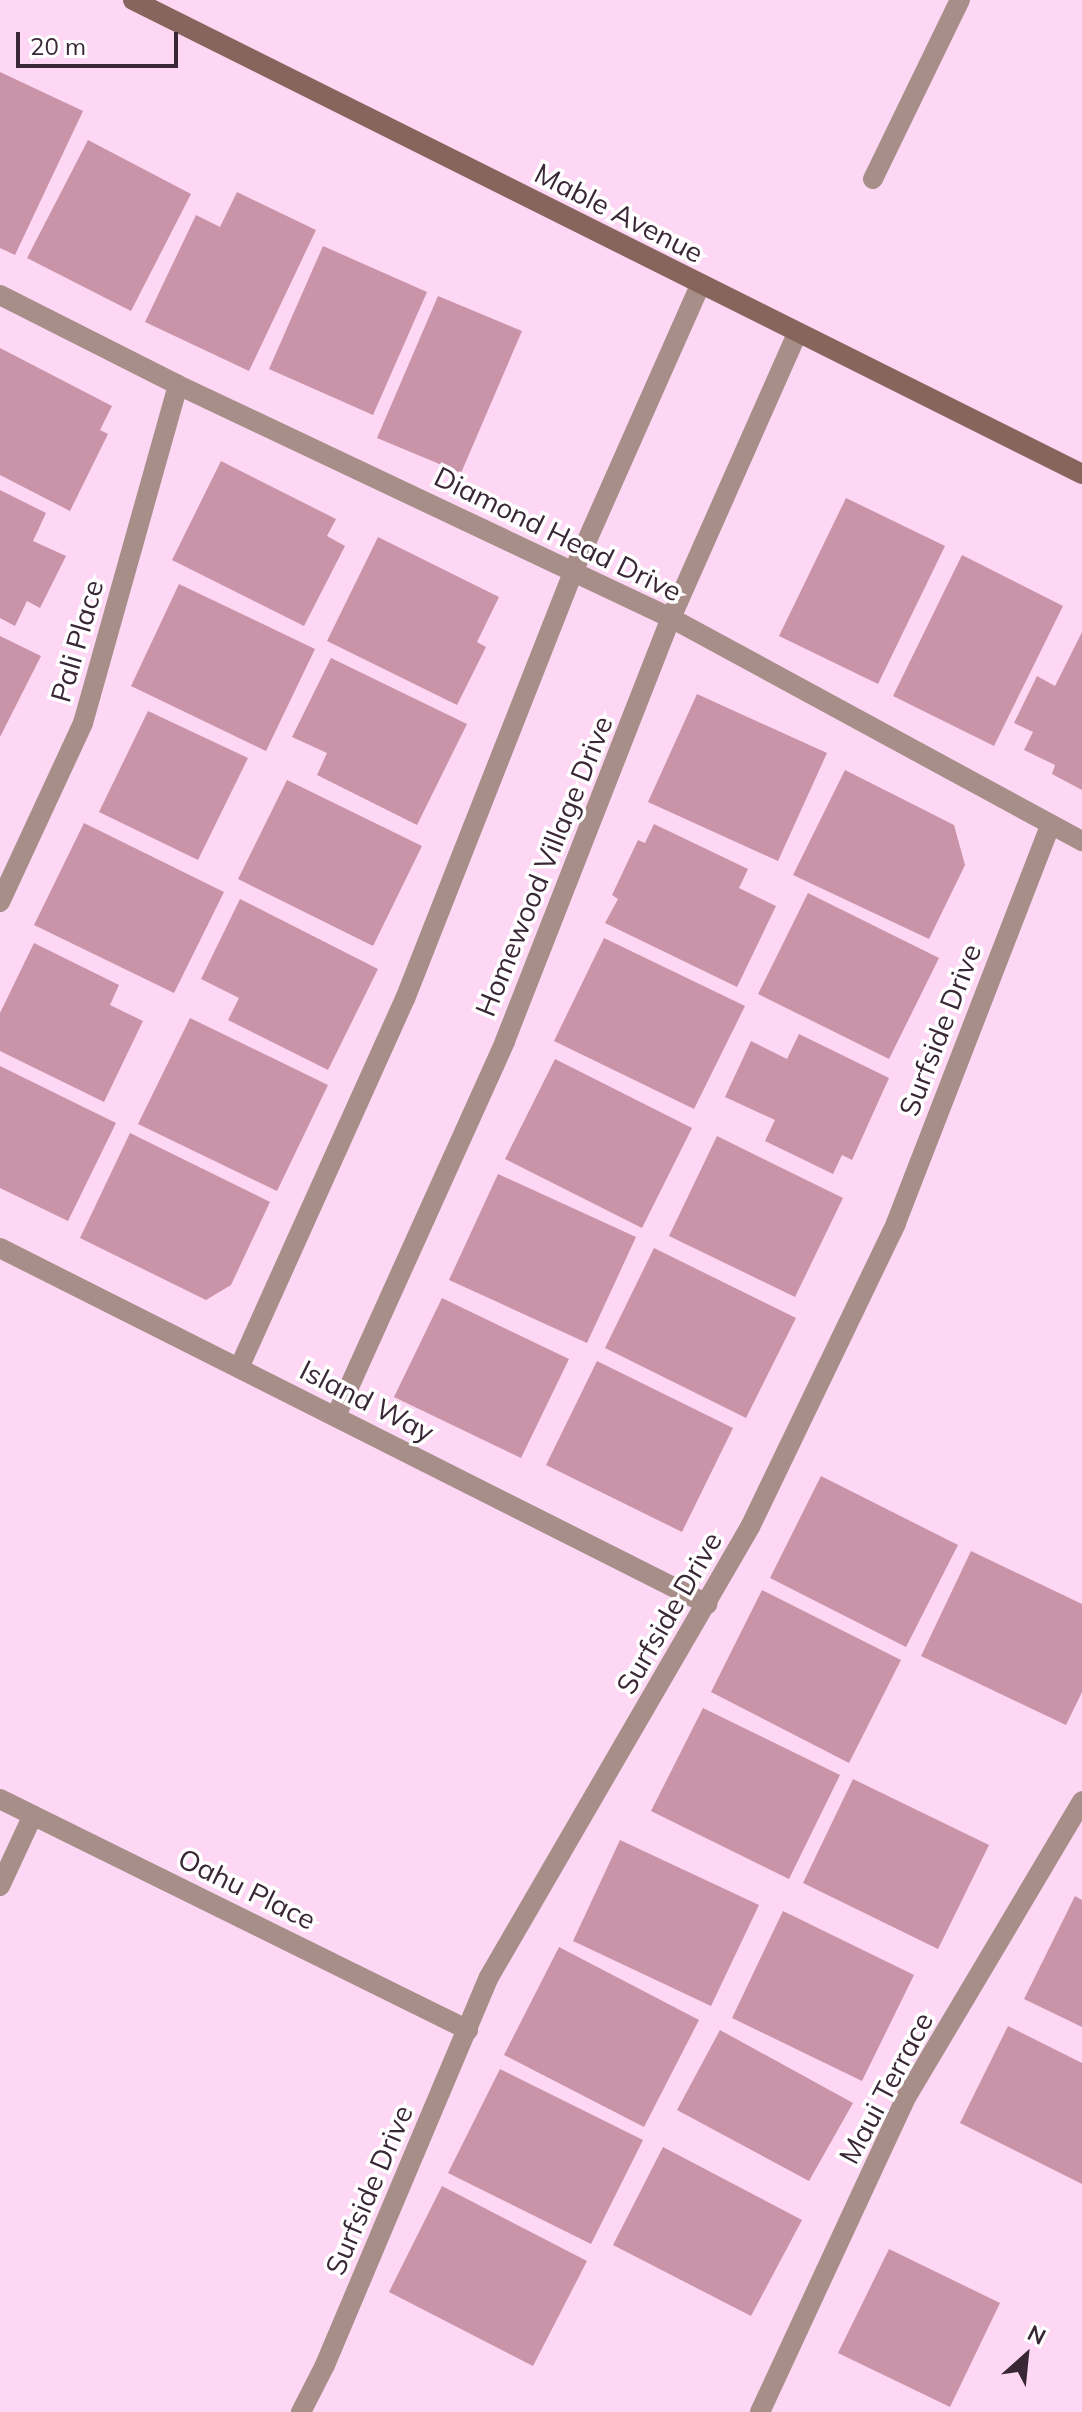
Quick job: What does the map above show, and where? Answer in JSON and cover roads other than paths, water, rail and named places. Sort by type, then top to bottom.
[{"type":"street","name":"Mable Avenue","points":[[133,0],[1082,474]]},
{"type":"street","points":[[873,179],[960,0]]},
{"type":"street","points":[[239,1368],[405,999],[573,572],[700,285]]},
{"type":"street","name":"Diamond Head Drive","points":[[0,295],[178,385],[671,618],[1082,841]]},
{"type":"street","name":"Homewood Village Drive","points":[[336,1416],[505,1041],[671,618],[797,333]]},
{"type":"street","name":"Pali Place","points":[[0,902],[83,723],[178,385]]},
{"type":"street","name":"Surfside Drive","points":[[301,2412],[325,2365],[489,1977],[750,1527],[896,1223],[1050,825]]},
{"type":"street","name":"Island Way","points":[[0,1248],[707,1604]]},
{"type":"street","name":"Oahu Place","points":[[0,1799],[468,2030]]},
{"type":"street","name":"Maui Terrace","points":[[760,2412],[907,2096],[1082,1801]]},
{"type":"street","points":[[0,1886],[33,1815]]}]
